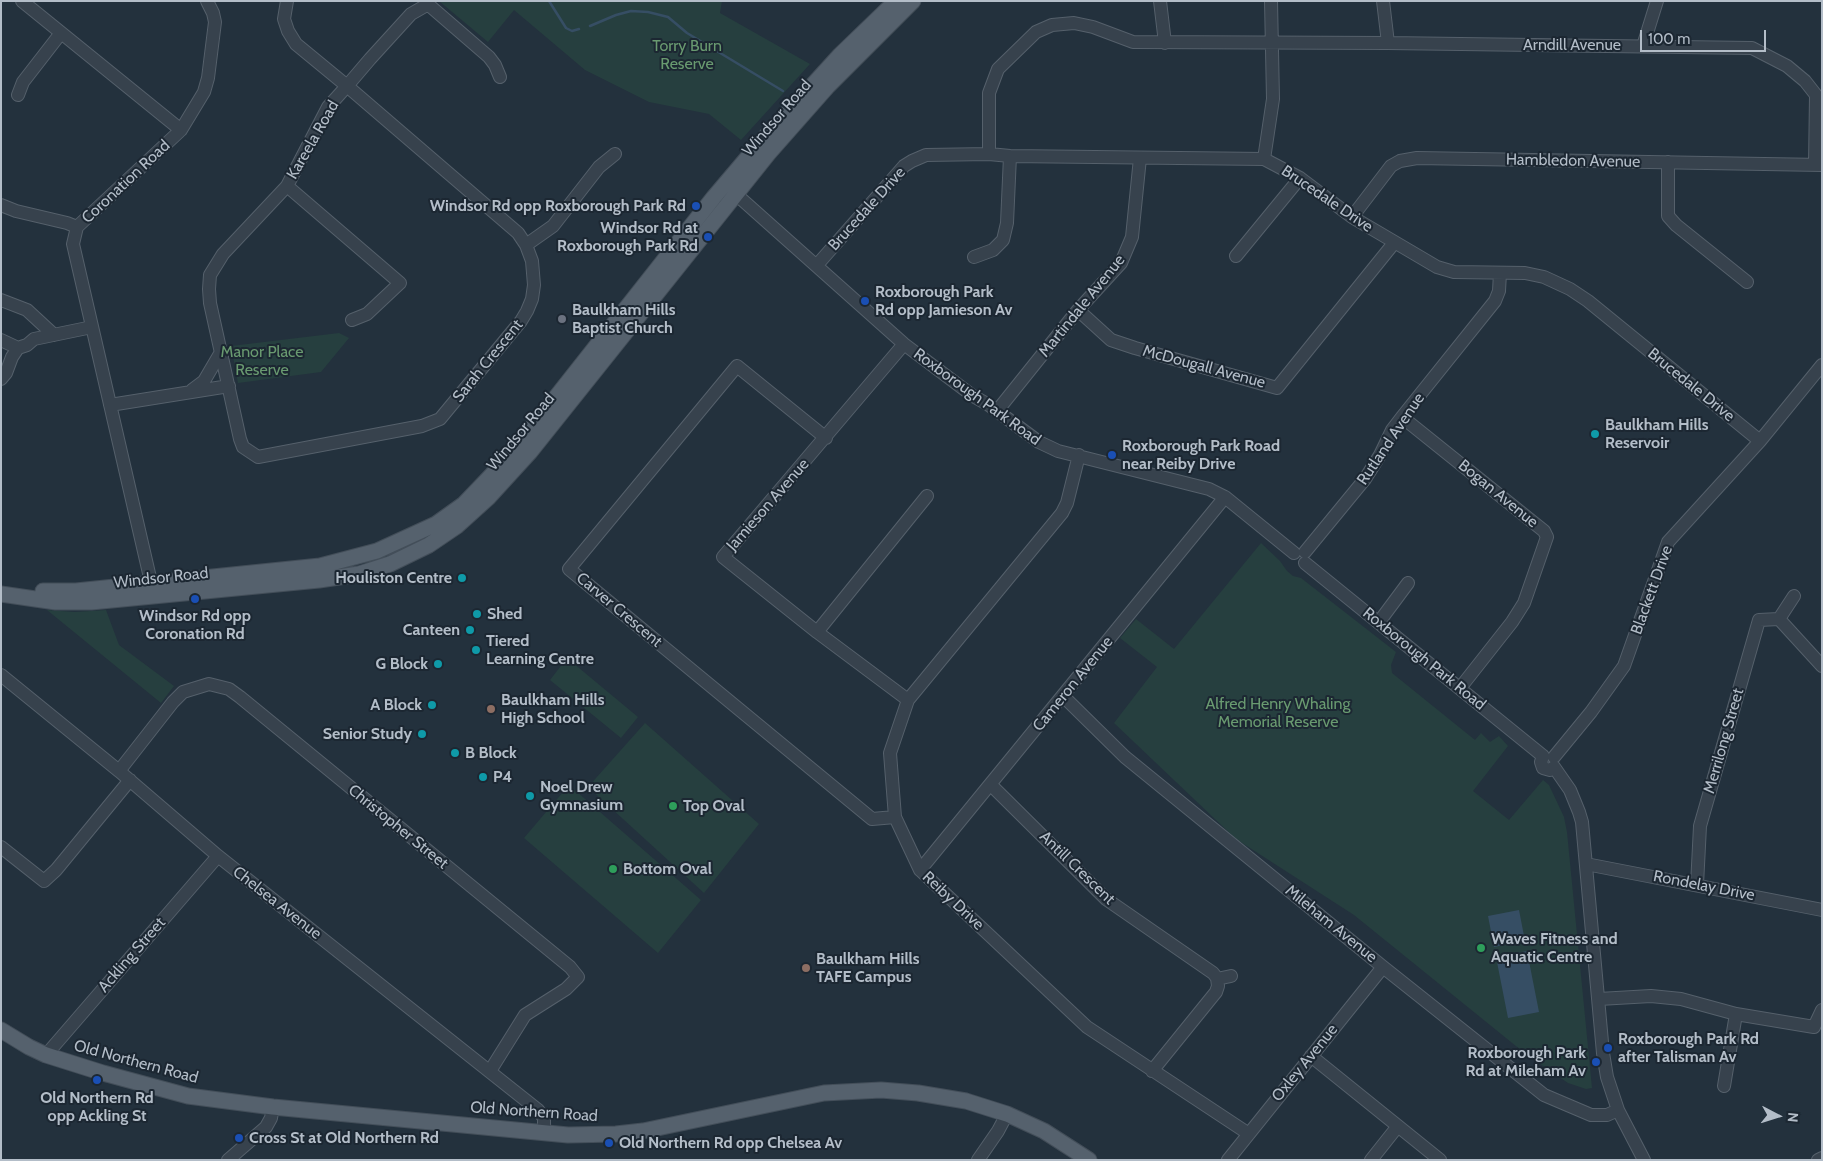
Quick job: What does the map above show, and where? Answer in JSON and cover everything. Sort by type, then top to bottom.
[{"type":"main road","name":"Windsor Road","points":[[1,583],[18,588],[61,592],[319,580],[359,574],[390,564],[429,545],[457,526],[488,498],[530,452],[802,96],[840,55],[896,1]]},
{"type":"main road","name":"Windsor Road","points":[[730,189],[768,154],[828,86],[913,1]]},
{"type":"main road","name":"Windsor Road","points":[[1,594],[37,600],[102,602],[152,589]]},
{"type":"main road","name":"Old Northern Road","points":[[1,1030],[29,1048],[46,1055],[103,1074],[188,1096],[273,1107],[544,1133],[590,1135],[643,1131],[803,1097],[854,1090],[901,1091],[937,1095],[1007,1114],[1044,1131],[1089,1160]]},
{"type":"street","name":"Coronation Road","points":[[22,1],[181,130],[77,228],[73,244],[152,589]]},
{"type":"street","points":[[181,130],[200,98],[208,78],[215,22],[207,1]]},
{"type":"street","name":"Sarah Crescent","points":[[229,386],[243,447],[258,457],[422,426],[440,419],[528,310],[532,299],[534,273],[532,260],[526,245],[518,234],[296,44],[288,32],[284,19],[287,1]]},
{"type":"street","points":[[1160,1],[1165,42]]},
{"type":"street","points":[[1264,159],[1273,99],[1271,1]]},
{"type":"street","points":[[1383,1],[1388,43]]},
{"type":"street","points":[[1642,46],[1657,1]]},
{"type":"street","name":"Kareela Road","points":[[229,386],[210,303],[210,275],[223,254],[287,186],[328,107],[411,14],[425,6],[430,6],[489,57],[496,65],[500,77]]},
{"type":"street","name":"Arndill Avenue","points":[[989,154],[989,92],[998,68],[1036,32],[1052,25],[1074,23],[1093,27],[1133,42],[1752,48],[1787,66],[1805,81],[1816,96],[1818,165]]},
{"type":"street","points":[[18,95],[23,82],[60,33]]},
{"type":"street","points":[[526,245],[553,226],[599,168],[615,154]]},
{"type":"street","name":"Brucedale Drive","points":[[817,265],[888,184],[912,161],[926,155],[989,154],[1010,156],[1264,159],[1300,178],[1352,217],[1437,267],[1454,272],[1525,273],[1544,277],[1570,289],[1588,301],[1760,441]]},
{"type":"street","points":[[974,257],[993,250],[1003,240],[1007,223],[1010,156]]},
{"type":"street","name":"Martindale Avenue","points":[[997,411],[1078,310],[1121,263],[1132,237],[1140,158]]},
{"type":"street","name":"Hambledon Avenue","points":[[1352,217],[1391,166],[1400,161],[1417,158],[1818,165]]},
{"type":"street","points":[[1668,162],[1668,216],[1676,225],[1747,282]]},
{"type":"street","points":[[1236,256],[1300,178]]},
{"type":"street","points":[[287,186],[400,284],[367,314],[352,320]]},
{"type":"street","name":"Roxborough Park Road","points":[[730,189],[904,344],[973,396],[1047,446],[1200,485],[1225,497],[1301,556],[1379,622],[1551,760],[1566,782],[1580,812],[1584,836],[1604,1065],[1618,1110],[1644,1160]]},
{"type":"street","points":[[1,204],[16,211],[67,223],[77,228]]},
{"type":"street","name":"McDougall Avenue","points":[[1078,310],[1111,340],[1277,388],[1394,243]]},
{"type":"street","name":"Rutland Avenue","points":[[1301,556],[1365,479],[1380,456],[1392,430],[1495,301],[1499,291],[1500,273]]},
{"type":"street","points":[[1,300],[27,310],[54,335]]},
{"type":"street","points":[[1,379],[18,348],[27,345],[34,339],[92,327]]},
{"type":"street","points":[[1,340],[18,348]]},
{"type":"street","name":"Jamieson Avenue","points":[[904,344],[723,557],[817,632],[908,700]]},
{"type":"street","points":[[190,391],[204,381],[221,352]]},
{"type":"street","name":"Blackett Drive","points":[[1551,760],[1591,712],[1624,666],[1668,542],[1760,441],[1822,365]]},
{"type":"street","name":"Carver Crescent","points":[[826,438],[737,366],[569,569],[872,819],[895,817]]},
{"type":"street","points":[[110,405],[229,386]]},
{"type":"street","name":"Bogan Avenue","points":[[1402,417],[1544,531],[1547,537],[1524,603],[1512,622],[1460,688]]},
{"type":"street","name":"Reiby Drive","points":[[1079,455],[1067,503],[1062,513],[908,700],[890,753],[895,817],[920,870],[1087,1027],[1249,1134]]},
{"type":"street","points":[[817,632],[927,496]]},
{"type":"street","name":"Cameron Avenue","points":[[920,870],[992,785],[1225,497]]},
{"type":"street","points":[[1379,622],[1408,583]]},
{"type":"street","points":[[1794,596],[1779,618],[1822,666]]},
{"type":"street","name":"Merrilong Street","points":[[1697,884],[1700,826],[1759,620],[1779,618]]},
{"type":"street","name":"Chelsea Avenue","points":[[1,675],[130,780],[218,856],[538,1110],[544,1118],[544,1133]]},
{"type":"street","name":"Christopher Street","points":[[119,771],[183,692],[209,684],[220,686],[229,690],[247,704],[570,966],[578,977],[566,989],[525,1015],[490,1070]]},
{"type":"street","name":"Mileham Avenue","points":[[1063,696],[1125,757],[1544,1095],[1592,1115],[1607,1115],[1618,1110]]},
{"type":"street","points":[[1,847],[44,881],[56,870],[130,780]]},
{"type":"street","name":"Antill Crescent","points":[[992,785],[1106,899],[1212,973],[1217,980]]},
{"type":"street","name":"Ackling Street","points":[[46,1055],[218,856]]},
{"type":"street","name":"Rondelay Drive","points":[[1586,864],[1697,884],[1822,910]]},
{"type":"street","name":"Oxley Avenue","points":[[1228,1160],[1383,967]]},
{"type":"street","points":[[1152,1071],[1216,992],[1217,980],[1231,976]]},
{"type":"street","points":[[1598,999],[1644,996],[1666,997],[1681,999],[1736,1014],[1814,1027],[1822,1010]]},
{"type":"street","points":[[1724,1086],[1736,1014]]},
{"type":"street","points":[[1312,1056],[1440,1160]]},
{"type":"street","points":[[228,1160],[266,1126],[270,1121],[273,1107]]},
{"type":"street","points":[[978,1160],[998,1132],[1007,1114]]},
{"type":"street","points":[[1372,1160],[1398,1126]]},
{"type":"street","points":[[1818,1160],[1822,1158]]},
{"type":"green space","name":"Torry Burn Reserve","points":[[439,1],[722,1],[720,13],[810,64],[741,140],[709,114],[649,102],[585,70],[514,10],[488,42]]},
{"type":"green space","name":"Manor Place Reserve","points":[[339,333],[349,338],[321,372],[238,383],[231,346]]},
{"type":"green space","name":"Alfred Henry Whaling Memorial Reserve","points":[[1261,543],[1293,576],[1301,578],[1396,652],[1391,665],[1392,673],[1475,740],[1481,733],[1490,742],[1499,736],[1508,746],[1473,791],[1509,820],[1543,780],[1549,785],[1564,817],[1567,832],[1592,1088],[1586,1089],[1568,1083],[1527,1055],[1354,915],[1236,839],[1114,723],[1157,667],[1120,638],[1136,619],[1174,649]]},
{"type":"green space","points":[[47,610],[75,612],[106,610],[119,645],[174,686],[161,703]]},
{"type":"green space","points":[[567,658],[638,717],[621,738],[550,680]]},
{"type":"green space","name":"Top Oval","points":[[645,723],[759,824],[704,893],[588,787]]},
{"type":"green space","name":"Bottom Oval","points":[[569,785],[701,900],[658,953],[524,838]]},
{"type":"water","points":[[1519,910],[1525,941],[1494,947],[1488,916]]},
{"type":"water","points":[[1527,951],[1539,1012],[1508,1018],[1496,957]]},
{"type":"waterway","points":[[549,1],[566,28],[572,31],[579,29]]},
{"type":"waterway","points":[[590,26],[631,11],[648,12],[668,17],[687,33],[783,91]]},
{"type":"place","name":"Windsor Rd opp Roxborough Park Rd","points":[[696,206]]},
{"type":"place","name":"Windsor Rd at Roxborough Park Rd","points":[[708,237]]},
{"type":"place","name":"Roxborough Park Rd opp Jamieson Av","points":[[865,301]]},
{"type":"place","name":"Baulkham Hills Baptist Church","points":[[562,319]]},
{"type":"place","name":"Baulkham Hills Reservoir","points":[[1595,434]]},
{"type":"place","name":"Roxborough Park Road near Reiby Drive","points":[[1112,455]]},
{"type":"place","name":"Houliston Centre","points":[[462,578]]},
{"type":"place","name":"Windsor Rd opp Coronation Rd","points":[[195,599]]},
{"type":"place","name":"Shed","points":[[477,614]]},
{"type":"place","name":"Canteen","points":[[470,630]]},
{"type":"place","name":"Tiered Learning Centre","points":[[476,650]]},
{"type":"place","name":"G Block","points":[[438,664]]},
{"type":"place","name":"A Block","points":[[432,705]]},
{"type":"place","name":"Baulkham Hills High School","points":[[491,709]]},
{"type":"place","name":"Senior Study","points":[[422,734]]},
{"type":"place","name":"B Block","points":[[455,753]]},
{"type":"place","name":"P4","points":[[483,777]]},
{"type":"place","name":"Noel Drew Gymnasium","points":[[530,796]]},
{"type":"place","name":"Top Oval","points":[[673,806]]},
{"type":"place","name":"Bottom Oval","points":[[613,869]]},
{"type":"place","name":"Waves Fitness and Aquatic Centre","points":[[1481,948]]},
{"type":"place","name":"Baulkham Hills TAFE Campus","points":[[806,968]]},
{"type":"place","name":"Roxborough Park Rd after Talisman Av","points":[[1608,1048]]},
{"type":"place","name":"Roxborough Park Rd at Mileham Av","points":[[1596,1062]]},
{"type":"place","name":"Old Northern Rd opp Ackling St","points":[[97,1080]]},
{"type":"place","name":"Cross St at Old Northern Rd","points":[[239,1138]]},
{"type":"place","name":"Old Northern Rd opp Chelsea Av","points":[[609,1143]]}]
